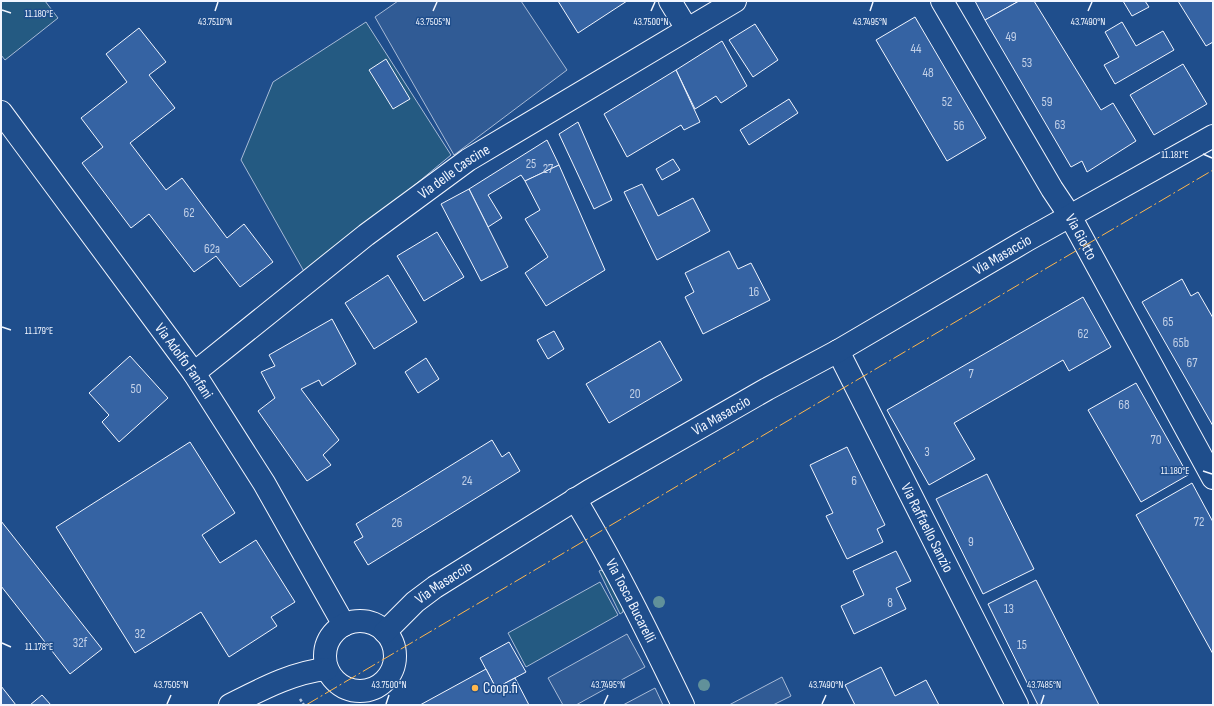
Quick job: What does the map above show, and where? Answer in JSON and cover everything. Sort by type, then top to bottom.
[{"type":"street","points":[[670,1],[687,29]]},
{"type":"street","name":"Via delle Cascine","points":[[194,374],[366,235],[468,160],[736,1]]},
{"type":"street","name":"Via Giotto","points":[[942,1],[1052,189],[1070,216],[1213,478]]},
{"type":"street","name":"Via Adolfo Fanfani","points":[[1,112],[194,374],[264,483],[344,625]]},
{"type":"street","name":"Via Masaccio","points":[[385,632],[415,602],[434,587],[575,499],[767,389],[838,351],[1070,216],[1213,136]]},
{"type":"street","name":"Via Raffaello Sanzio","points":[[838,351],[1017,705]]},
{"type":"street","name":"Via Tosca Bucarelli","points":[[575,499],[628,595],[682,705]]},
{"type":"street","points":[[362,621],[378,626],[385,632],[394,648],[395,657],[391,670],[386,678],[379,685],[366,690],[366,698],[341,685],[330,675],[325,662],[327,644],[332,635],[344,625],[351,622],[362,621]]},
{"type":"street","points":[[230,705],[256,692],[311,670],[327,668]]},
{"type":"shaded area","points":[[1,1],[45,1],[58,18],[5,60],[1,55]]},
{"type":"shaded area","points":[[398,1],[521,1],[567,70],[454,155],[375,17]]},
{"type":"shaded area","points":[[366,22],[451,155],[306,275],[241,160],[273,82]]},
{"type":"shaded area","points":[[601,570],[605,573],[623,608],[623,612],[620,614],[599,571]]},
{"type":"shaded area","points":[[600,582],[618,615],[526,667],[508,633]]},
{"type":"shaded area","points":[[627,634],[645,667],[576,705],[563,705],[548,678]]},
{"type":"shaded area","points":[[782,677],[791,696],[773,705],[729,705]]},
{"type":"shaded area","points":[[655,688],[663,705],[623,705]]},
{"type":"building","points":[[558,1],[627,1],[578,33]]},
{"type":"building","points":[[975,1],[1019,1],[985,20]]},
{"type":"building","points":[[1019,1],[1034,1],[1101,110],[1113,103],[1136,141],[1087,172],[1082,161],[1071,167],[985,20]]},
{"type":"building","points":[[1123,1],[1145,1],[1149,7],[1132,16]]},
{"type":"building","points":[[1178,1],[1213,1],[1213,42],[1206,46]]},
{"type":"building","points":[[915,17],[986,138],[947,161],[876,40]]},
{"type":"building","points":[[1122,22],[1136,46],[1163,31],[1174,50],[1115,84],[1104,65],[1119,57],[1105,32]]},
{"type":"building","points":[[755,24],[778,60],[753,77],[729,40]]},
{"type":"building","points":[[139,28],[166,62],[149,75],[175,108],[130,143],[166,190],[182,178],[227,238],[244,224],[273,262],[240,287],[216,256],[194,272],[149,214],[131,228],[82,163],[103,147],[81,118],[127,82],[106,54]]},
{"type":"building","points":[[722,41],[747,86],[721,103],[716,96],[695,109],[676,70]]},
{"type":"building","points":[[386,59],[410,99],[393,109],[369,70]]},
{"type":"building","points":[[1183,64],[1207,104],[1154,135],[1130,95]]},
{"type":"building","points":[[676,70],[700,122],[684,130],[681,125],[627,157],[604,114]]},
{"type":"building","points":[[789,99],[798,113],[749,145],[740,130]]},
{"type":"building","points":[[578,122],[612,200],[594,209],[559,134]]},
{"type":"building","points":[[547,140],[559,165],[525,181],[521,175],[488,195],[502,218],[488,227],[469,189]]},
{"type":"building","points":[[673,159],[680,170],[662,180],[656,169]]},
{"type":"building","points":[[559,165],[605,270],[546,306],[525,273],[548,257],[525,219],[540,210],[525,181]]},
{"type":"building","points":[[642,184],[658,216],[693,198],[710,231],[657,260],[624,192]]},
{"type":"building","points":[[469,189],[508,267],[481,281],[441,204]]},
{"type":"building","points":[[437,232],[464,277],[424,301],[397,256]]},
{"type":"building","points":[[729,251],[738,269],[751,263],[770,300],[703,334],[685,297],[694,292],[685,273]]},
{"type":"building","points":[[388,275],[417,322],[374,349],[345,303]]},
{"type":"building","points":[[1182,279],[1191,296],[1198,292],[1213,318],[1213,426],[1142,302]]},
{"type":"building","points":[[1083,297],[1111,347],[1069,371],[1063,360],[954,423],[975,459],[929,485],[887,410]]},
{"type":"building","points":[[332,319],[356,364],[322,386],[319,380],[301,389],[339,440],[323,455],[331,465],[307,481],[258,411],[275,398],[261,372],[275,366],[269,355]]},
{"type":"building","points":[[554,331],[564,349],[548,359],[537,340]]},
{"type":"building","points":[[660,341],[682,380],[609,423],[586,384]]},
{"type":"building","points":[[130,356],[168,398],[119,442],[102,422],[109,415],[89,393]]},
{"type":"building","points":[[426,358],[439,379],[418,393],[405,372]]},
{"type":"building","points":[[1136,383],[1188,475],[1141,502],[1088,410]]},
{"type":"building","points":[[492,440],[502,457],[509,452],[520,471],[368,565],[354,542],[363,537],[356,524]]},
{"type":"building","points":[[190,442],[235,513],[202,535],[220,563],[256,540],[295,602],[271,617],[277,626],[229,657],[201,612],[135,653],[56,527]]},
{"type":"building","points":[[847,447],[885,525],[877,529],[883,542],[847,559],[826,516],[833,513],[810,465]]},
{"type":"building","points":[[987,474],[1034,569],[983,594],[936,499]]},
{"type":"building","points":[[1192,483],[1213,522],[1213,654],[1136,515]]},
{"type":"building","points":[[1,521],[102,649],[70,674],[1,586]]},
{"type":"building","points":[[896,551],[911,581],[896,588],[906,609],[854,634],[841,606],[864,595],[853,571]]},
{"type":"building","points":[[1036,580],[1099,705],[1038,705],[988,604]]},
{"type":"building","points":[[509,642],[526,672],[496,688],[480,658]]},
{"type":"building","points":[[881,667],[895,696],[926,680],[939,705],[855,705],[845,685]]},
{"type":"building","points":[[486,669],[496,688],[515,678],[529,705],[420,705]]},
{"type":"building","points":[[1,686],[16,705],[1,705]]},
{"type":"building","points":[[42,695],[51,705],[30,705]]},
{"type":"power","points":[[306,705],[1213,170]]},
{"type":"place","name":"Coop.fi","points":[[475,688]]}]
